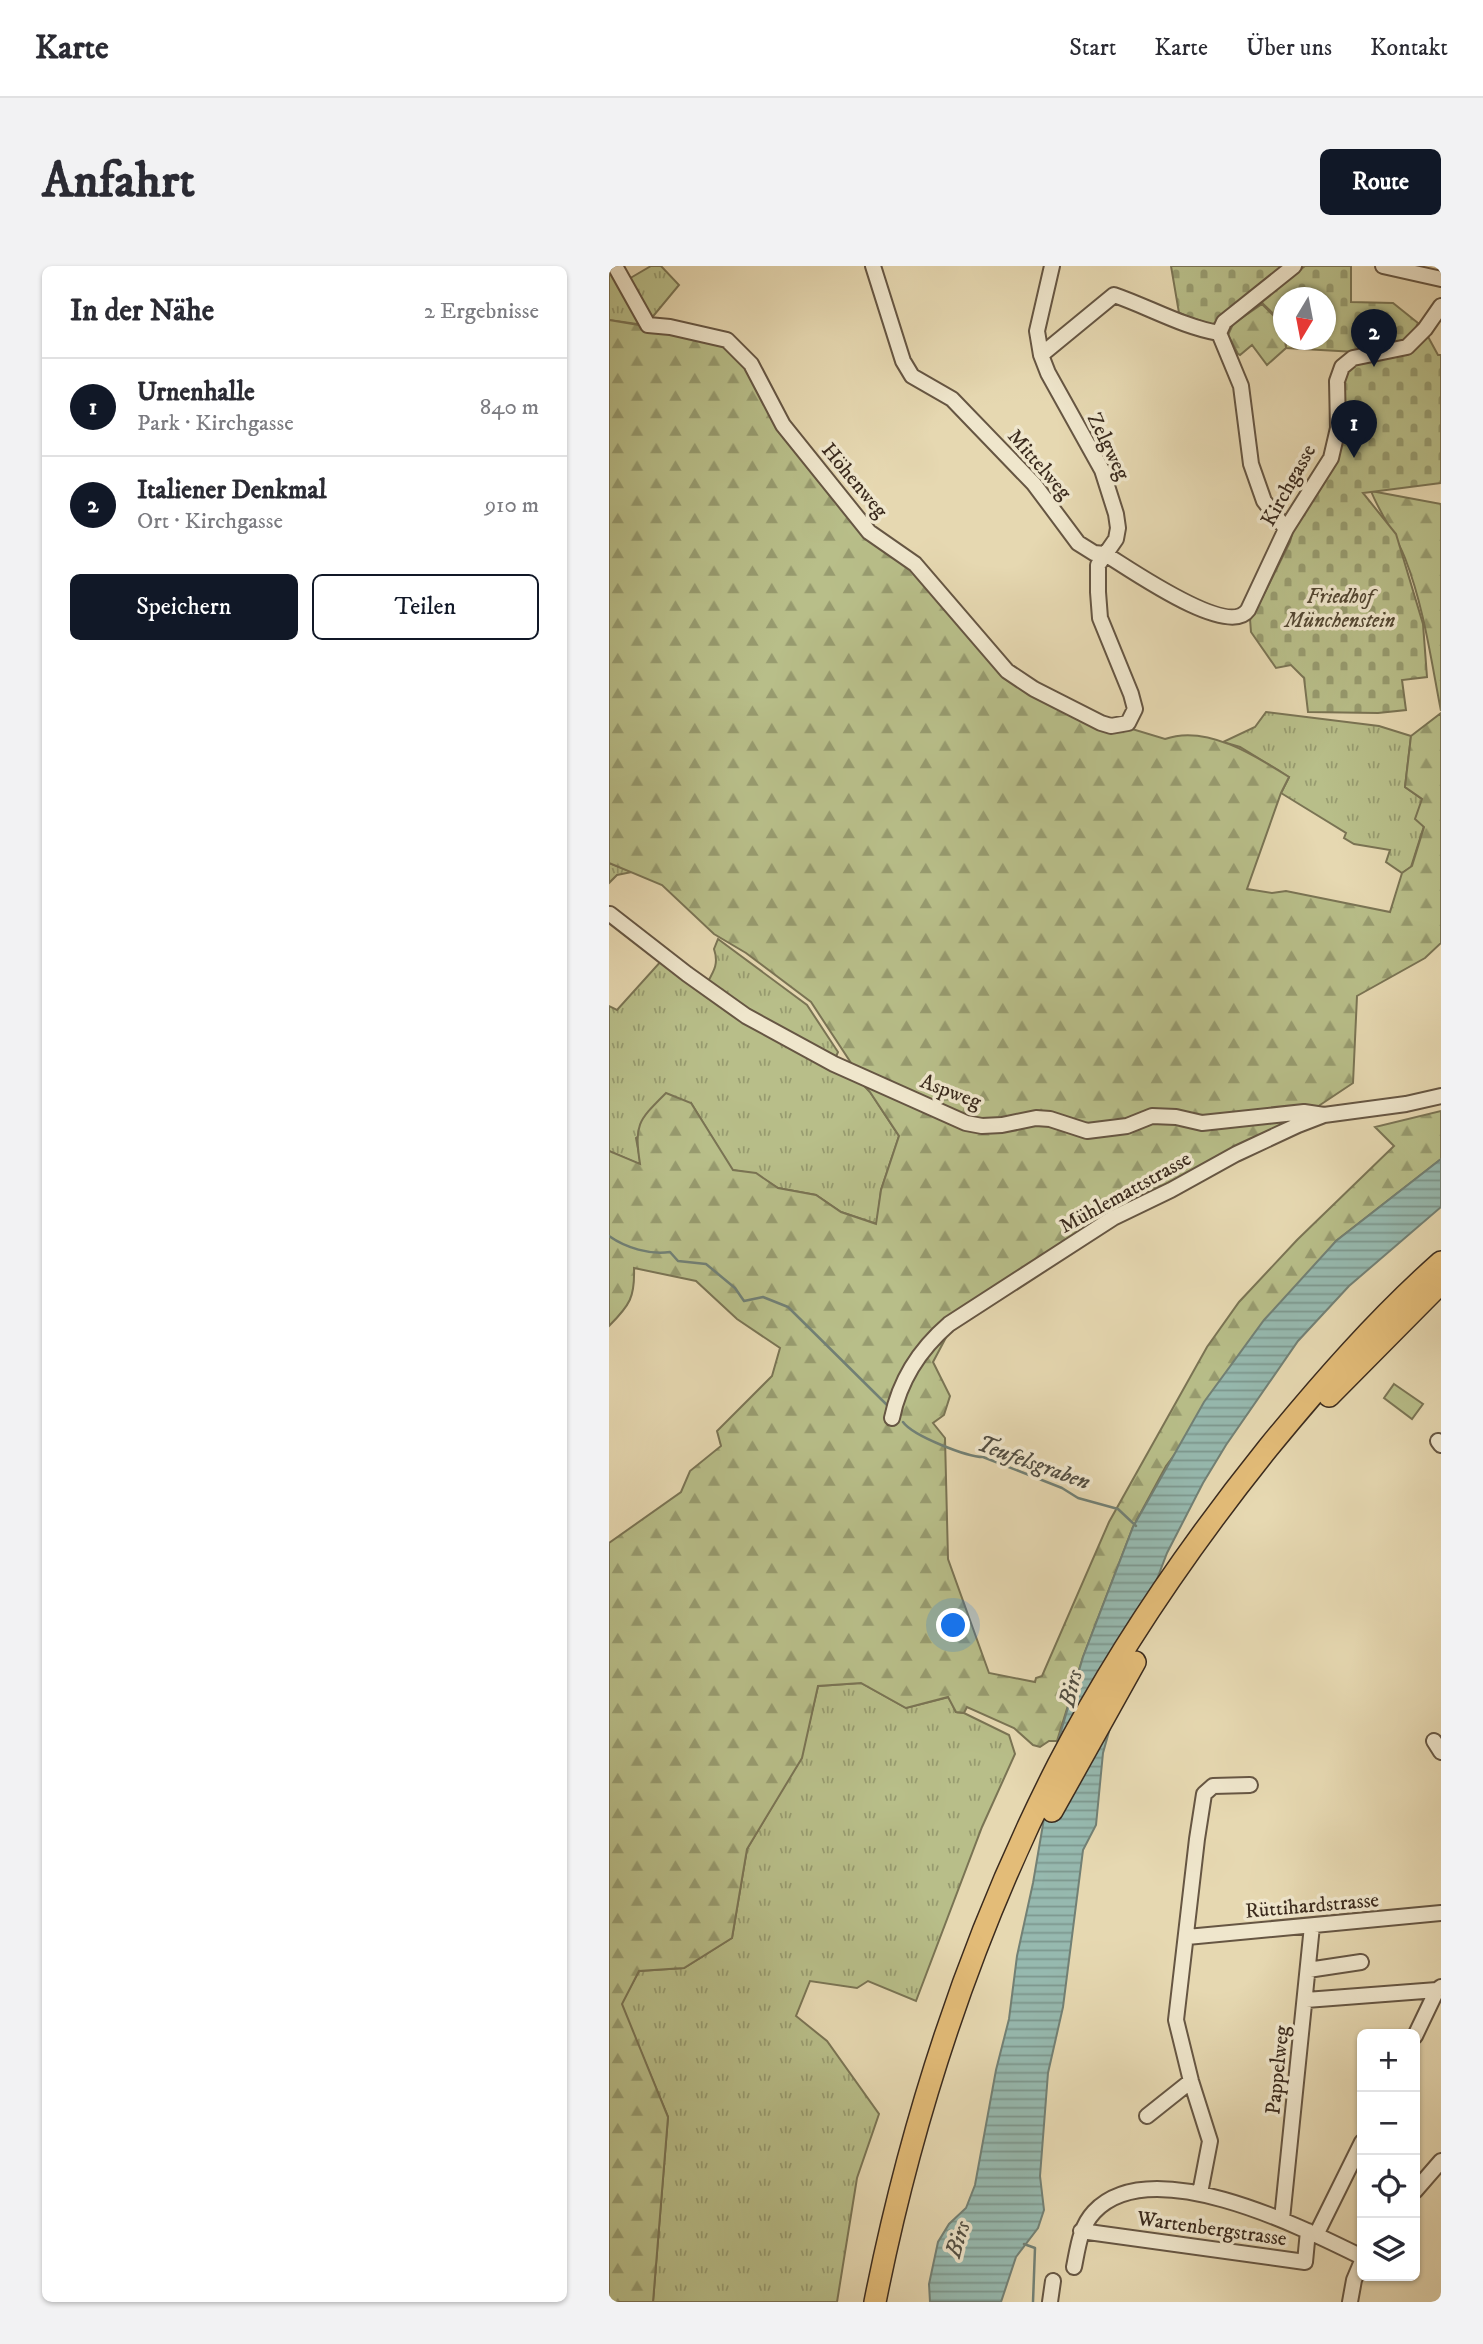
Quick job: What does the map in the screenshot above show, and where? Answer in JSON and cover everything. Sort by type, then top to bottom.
[{"type":"highway","points":[[875,2302],[910,2153],[944,2039],[1010,1867],[1059,1763],[1157,1600],[1203,1532],[1319,1385],[1441,1262]]},
{"type":"highway","points":[[890,2302],[922,2158],[981,1972],[1044,1825],[1078,1759],[1159,1619],[1224,1527],[1330,1395],[1441,1283]]},
{"type":"street","name":"Höhenweg","points":[[615,266],[648,326],[670,327],[727,340],[742,353],[751,364],[783,425],[852,512],[869,532],[915,564],[1007,671],[1034,690],[1101,723],[1111,726],[1128,723]]},
{"type":"street","name":"Mittelweg","points":[[873,266],[902,361],[912,376],[952,399],[1034,484],[1078,543],[1094,553],[1105,554],[1195,608],[1236,617],[1245,614]]},
{"type":"street","name":"Zelgweg","points":[[1052,266],[1037,331],[1041,355],[1062,401],[1102,470],[1118,528],[1116,539],[1098,565],[1100,618],[1135,709],[1128,723]]},
{"type":"street","points":[[1286,529],[1264,501],[1251,464],[1241,386],[1219,333],[1224,322],[1294,266]]},
{"type":"street","points":[[1383,266],[1404,268],[1441,279]]},
{"type":"street","points":[[1041,355],[1114,295],[1191,327],[1219,333]]},
{"type":"street","name":"Kirchgasse","points":[[1245,614],[1286,529],[1331,458],[1338,428],[1336,381],[1342,367],[1353,358],[1407,346],[1425,329],[1441,306]]},
{"type":"street","name":"Aspweg","points":[[610,914],[695,981],[756,1022],[834,1064],[966,1123],[982,1126],[1002,1125],[1043,1119],[1087,1131],[1127,1126],[1152,1116],[1176,1117],[1202,1123],[1304,1112],[1324,1115]]},
{"type":"street","name":"Mühlemattstrasse","points":[[892,1418],[910,1368],[932,1339],[949,1324],[1113,1218],[1236,1154],[1324,1115],[1406,1104],[1441,1096]]},
{"type":"street","points":[[1200,2193],[1210,2141],[1191,2081],[1177,2020],[1196,1839],[1204,1794],[1213,1786],[1250,1785]]},
{"type":"street","name":"Rüttihardstrasse","points":[[1187,1937],[1441,1913]]},
{"type":"street","name":"Pappelweg","points":[[1282,2219],[1312,1926]]},
{"type":"street","points":[[1308,1970],[1361,1962]]},
{"type":"street","points":[[1306,2000],[1439,1989]]},
{"type":"street","points":[[1419,2029],[1439,1989]]},
{"type":"street","points":[[1147,2116],[1191,2081]]},
{"type":"street","points":[[1312,2233],[1357,2151]]},
{"type":"street","points":[[1420,2185],[1441,2161]]},
{"type":"street","points":[[1074,2267],[1081,2231],[1094,2212],[1110,2200],[1160,2189],[1200,2193],[1282,2219],[1357,2256]]},
{"type":"street","name":"Wartenbergstrasse","points":[[1081,2231],[1305,2262],[1312,2233]]},
{"type":"street","points":[[1350,2302],[1357,2272]]},
{"type":"street","points":[[1050,2302],[1053,2281]]},
{"type":"green space","points":[[609,266],[644,325],[609,320]]},
{"type":"green space","points":[[651,266],[661,266],[679,285],[650,320],[627,280]]},
{"type":"green space","points":[[1171,266],[1288,266],[1212,325],[1179,313]]},
{"type":"green space","points":[[1305,266],[1351,266],[1351,302],[1393,303],[1418,323],[1411,339],[1356,352],[1321,350],[1336,350],[1336,287],[1278,287]]},
{"type":"green space","points":[[1273,291],[1273,313],[1260,301]]},
{"type":"green space","points":[[1262,304],[1273,315],[1273,350],[1284,350],[1267,365],[1252,345],[1238,354],[1228,335],[1233,324]]},
{"type":"green space","points":[[609,320],[727,340],[783,425],[869,532],[915,564],[1007,671],[1076,712],[1165,739],[1181,735],[1214,739],[1246,752],[1289,777],[1247,889],[1272,893],[1286,891],[1390,912],[1402,873],[1412,866],[1424,827],[1415,819],[1422,799],[1405,787],[1411,736],[1441,713],[1441,943],[1425,958],[1357,996],[1353,1083],[1299,1119],[959,1313],[933,1362],[950,1396],[944,1415],[933,1423],[945,1438],[948,1559],[989,1673],[1035,1682],[1036,1678],[1042,1676],[1109,1522],[1207,1347],[1239,1302],[1297,1240],[1394,1146],[1375,1127],[1441,1111],[1441,1159],[1336,1241],[1166,1466],[1133,1527],[1083,1657],[1057,1741],[1049,1741],[1040,1747],[1033,1745],[1014,1728],[967,1707],[964,1713],[956,1712],[948,1697],[906,1708],[861,1683],[818,1686],[802,1758],[747,1849],[732,1938],[684,1968],[639,1971],[622,2004],[668,2117],[653,2302],[609,2302],[609,1543],[681,1492],[690,1471],[721,1446],[717,1431],[772,1376],[780,1348],[737,1319],[696,1281],[634,1268],[630,1300],[609,1326],[609,1151],[640,1164],[640,1124],[649,1110],[666,1093],[691,1103],[733,1170],[756,1173],[778,1188],[816,1195],[841,1212],[876,1224],[881,1190],[899,1136],[870,1092],[856,1077],[857,1072],[811,1002],[746,953],[714,934],[662,885],[609,863]]},
{"type":"green space","name":"Friedhof Münchenstein","points":[[1426,333],[1438,355],[1441,355],[1441,483],[1363,493],[1396,534],[1423,624],[1427,677],[1402,680],[1406,710],[1378,713],[1308,712],[1304,678],[1291,665],[1276,668],[1251,632],[1250,619],[1290,542],[1294,527],[1328,474],[1346,372],[1355,361]]},
{"type":"green space","points":[[1371,491],[1441,504],[1441,711],[1412,577],[1401,549]]},
{"type":"green space","points":[[1266,712],[1379,726],[1411,736],[1405,787],[1422,799],[1424,826],[1411,867],[1402,873],[1386,862],[1390,850],[1354,844],[1344,838],[1346,833],[1281,793],[1289,777],[1240,747],[1223,742],[1255,727]]},
{"type":"green space","points":[[609,863],[632,872],[617,875],[609,883]]},
{"type":"green space","points":[[718,939],[807,1005],[838,1052],[834,1061],[706,985],[715,967],[714,949]]},
{"type":"green space","points":[[662,960],[856,1077],[870,1092],[899,1136],[881,1190],[877,1224],[841,1212],[816,1195],[778,1188],[756,1174],[732,1170],[691,1103],[636,1138],[641,1165],[609,1151],[609,1006],[617,1010]]},
{"type":"green space","points":[[1394,1384],[1423,1404],[1412,1419],[1384,1398]]},
{"type":"green space","points":[[861,1683],[906,1708],[949,1697],[956,1712],[964,1713],[1009,1735],[1015,1754],[982,1827],[916,2001],[868,1981],[857,1988],[810,1981],[796,2016],[827,2041],[879,2114],[857,2178],[837,2302],[653,2302],[668,2117],[621,2004],[639,1971],[684,1968],[732,1938],[747,1849],[801,1758],[818,1686]]},
{"type":"water","name":"Birs","points":[[1441,1159],[1441,1207],[1349,1286],[1298,1341],[1226,1445],[1167,1553],[1137,1632],[1103,1753],[1096,1825],[1083,1850],[1063,2007],[1048,2073],[1040,2176],[1044,2210],[1038,2228],[1016,2257],[1001,2302],[930,2302],[929,2284],[938,2242],[949,2224],[966,2208],[975,2185],[996,2070],[1009,2019],[1017,1956],[1033,1883],[1056,1748],[1083,1657],[1133,1527],[1204,1402],[1264,1320],[1336,1241]]},
{"type":"waterway","name":"Teufelsgraben","points":[[609,1236],[638,1250],[670,1252],[678,1261],[706,1264],[735,1288],[744,1301],[763,1297],[788,1307],[887,1405]]},
{"type":"waterway","name":"Teufelsgraben","points":[[903,1422],[917,1433],[941,1445],[983,1457],[1062,1488],[1078,1498],[1118,1509],[1136,1526]]},
{"type":"waterway","points":[[1024,2244],[1035,2248],[1033,2302]]},
{"type":"place","name":"Italiener Denkmal","points":[[1374,367]]},
{"type":"place","name":"Urnenhalle","points":[[1354,458]]}]
